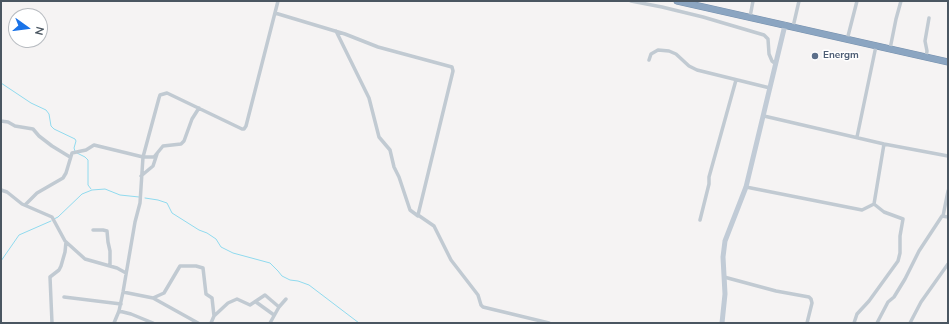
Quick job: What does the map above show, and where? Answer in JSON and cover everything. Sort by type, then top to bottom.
[{"type":"highway","points":[[677,1],[692,3],[847,40],[948,62]]},
{"type":"street","points":[[114,323],[121,304],[140,198],[143,157],[160,95],[167,93],[244,129],[278,1]]},
{"type":"street","points":[[631,1],[676,10],[764,35],[768,38],[768,54],[772,61],[776,64]]},
{"type":"street","points":[[750,17],[753,1]]},
{"type":"street","points":[[793,27],[799,1]]},
{"type":"street","points":[[847,40],[857,1]]},
{"type":"street","points":[[890,49],[901,1]]},
{"type":"street","points":[[275,13],[336,31],[378,47],[452,67],[451,79],[417,214],[419,217]]},
{"type":"street","points":[[926,57],[927,51],[925,41],[929,18]]},
{"type":"street","points":[[722,323],[725,294],[723,257],[725,241],[746,187],[785,25]]},
{"type":"street","points":[[336,31],[369,98],[379,137],[390,150],[394,167],[410,210],[434,226],[451,260],[478,295],[483,307],[549,323]]},
{"type":"street","points":[[857,137],[876,46]]},
{"type":"street","points":[[649,60],[651,54],[658,50],[669,51],[676,54],[692,68],[702,72],[770,88]]},
{"type":"street","points":[[700,220],[709,184],[709,177],[736,80]]},
{"type":"street","points":[[141,176],[153,166],[157,154],[163,146],[181,144],[184,141],[192,119],[199,108]]},
{"type":"street","points":[[764,116],[884,144],[948,156]]},
{"type":"street","points":[[1,121],[8,122],[15,126],[33,129],[39,136],[52,146],[70,157]]},
{"type":"street","points":[[874,204],[884,144]]},
{"type":"street","points":[[25,205],[37,193],[56,184],[63,178],[72,153],[86,150],[94,145],[143,157],[154,157],[157,154]]},
{"type":"street","points":[[746,187],[862,210],[874,204]]},
{"type":"street","points":[[2,189],[25,205],[52,217],[66,242],[85,260],[117,268],[126,273]]},
{"type":"street","points":[[877,323],[888,302],[894,297],[905,279],[919,251],[943,216],[948,191]]},
{"type":"street","points":[[854,323],[857,314],[869,301],[899,257],[900,236],[903,219],[884,212],[874,204]]},
{"type":"street","points":[[943,216],[948,217]]},
{"type":"street","points":[[93,230],[107,231],[110,251],[110,266]]},
{"type":"street","points":[[52,323],[50,276],[58,270],[60,266],[65,252],[66,242]]},
{"type":"street","points":[[910,323],[921,302],[948,264]]},
{"type":"street","points":[[153,298],[164,293],[180,266],[196,266],[203,268],[206,294],[212,298],[214,316]]},
{"type":"street","points":[[724,278],[776,291],[808,297],[811,299],[812,303],[807,323]]},
{"type":"street","points":[[123,292],[153,298],[198,323]]},
{"type":"street","points":[[211,323],[214,316],[223,306],[236,299],[250,305],[265,295],[279,307]]},
{"type":"street","points":[[64,297],[121,304]]},
{"type":"street","points":[[270,323],[279,307],[286,299]]},
{"type":"street","points":[[256,302],[274,315]]},
{"type":"street","points":[[119,311],[145,318],[153,323]]},
{"type":"waterway","points":[[1,83],[31,103],[46,110],[49,114],[51,126],[54,129],[75,139],[75,151]]},
{"type":"waterway","points":[[77,153],[88,160],[88,185],[91,189]]},
{"type":"waterway","points":[[54,219],[82,194],[92,190],[105,189],[120,195],[139,197]]},
{"type":"waterway","points":[[145,198],[167,203],[172,213],[216,239],[221,247],[233,253],[270,263],[282,276],[290,280],[309,285],[359,323]]},
{"type":"waterway","points":[[1,261],[19,235],[51,221]]},
{"type":"place","name":"Energm","points":[[815,56]]}]
